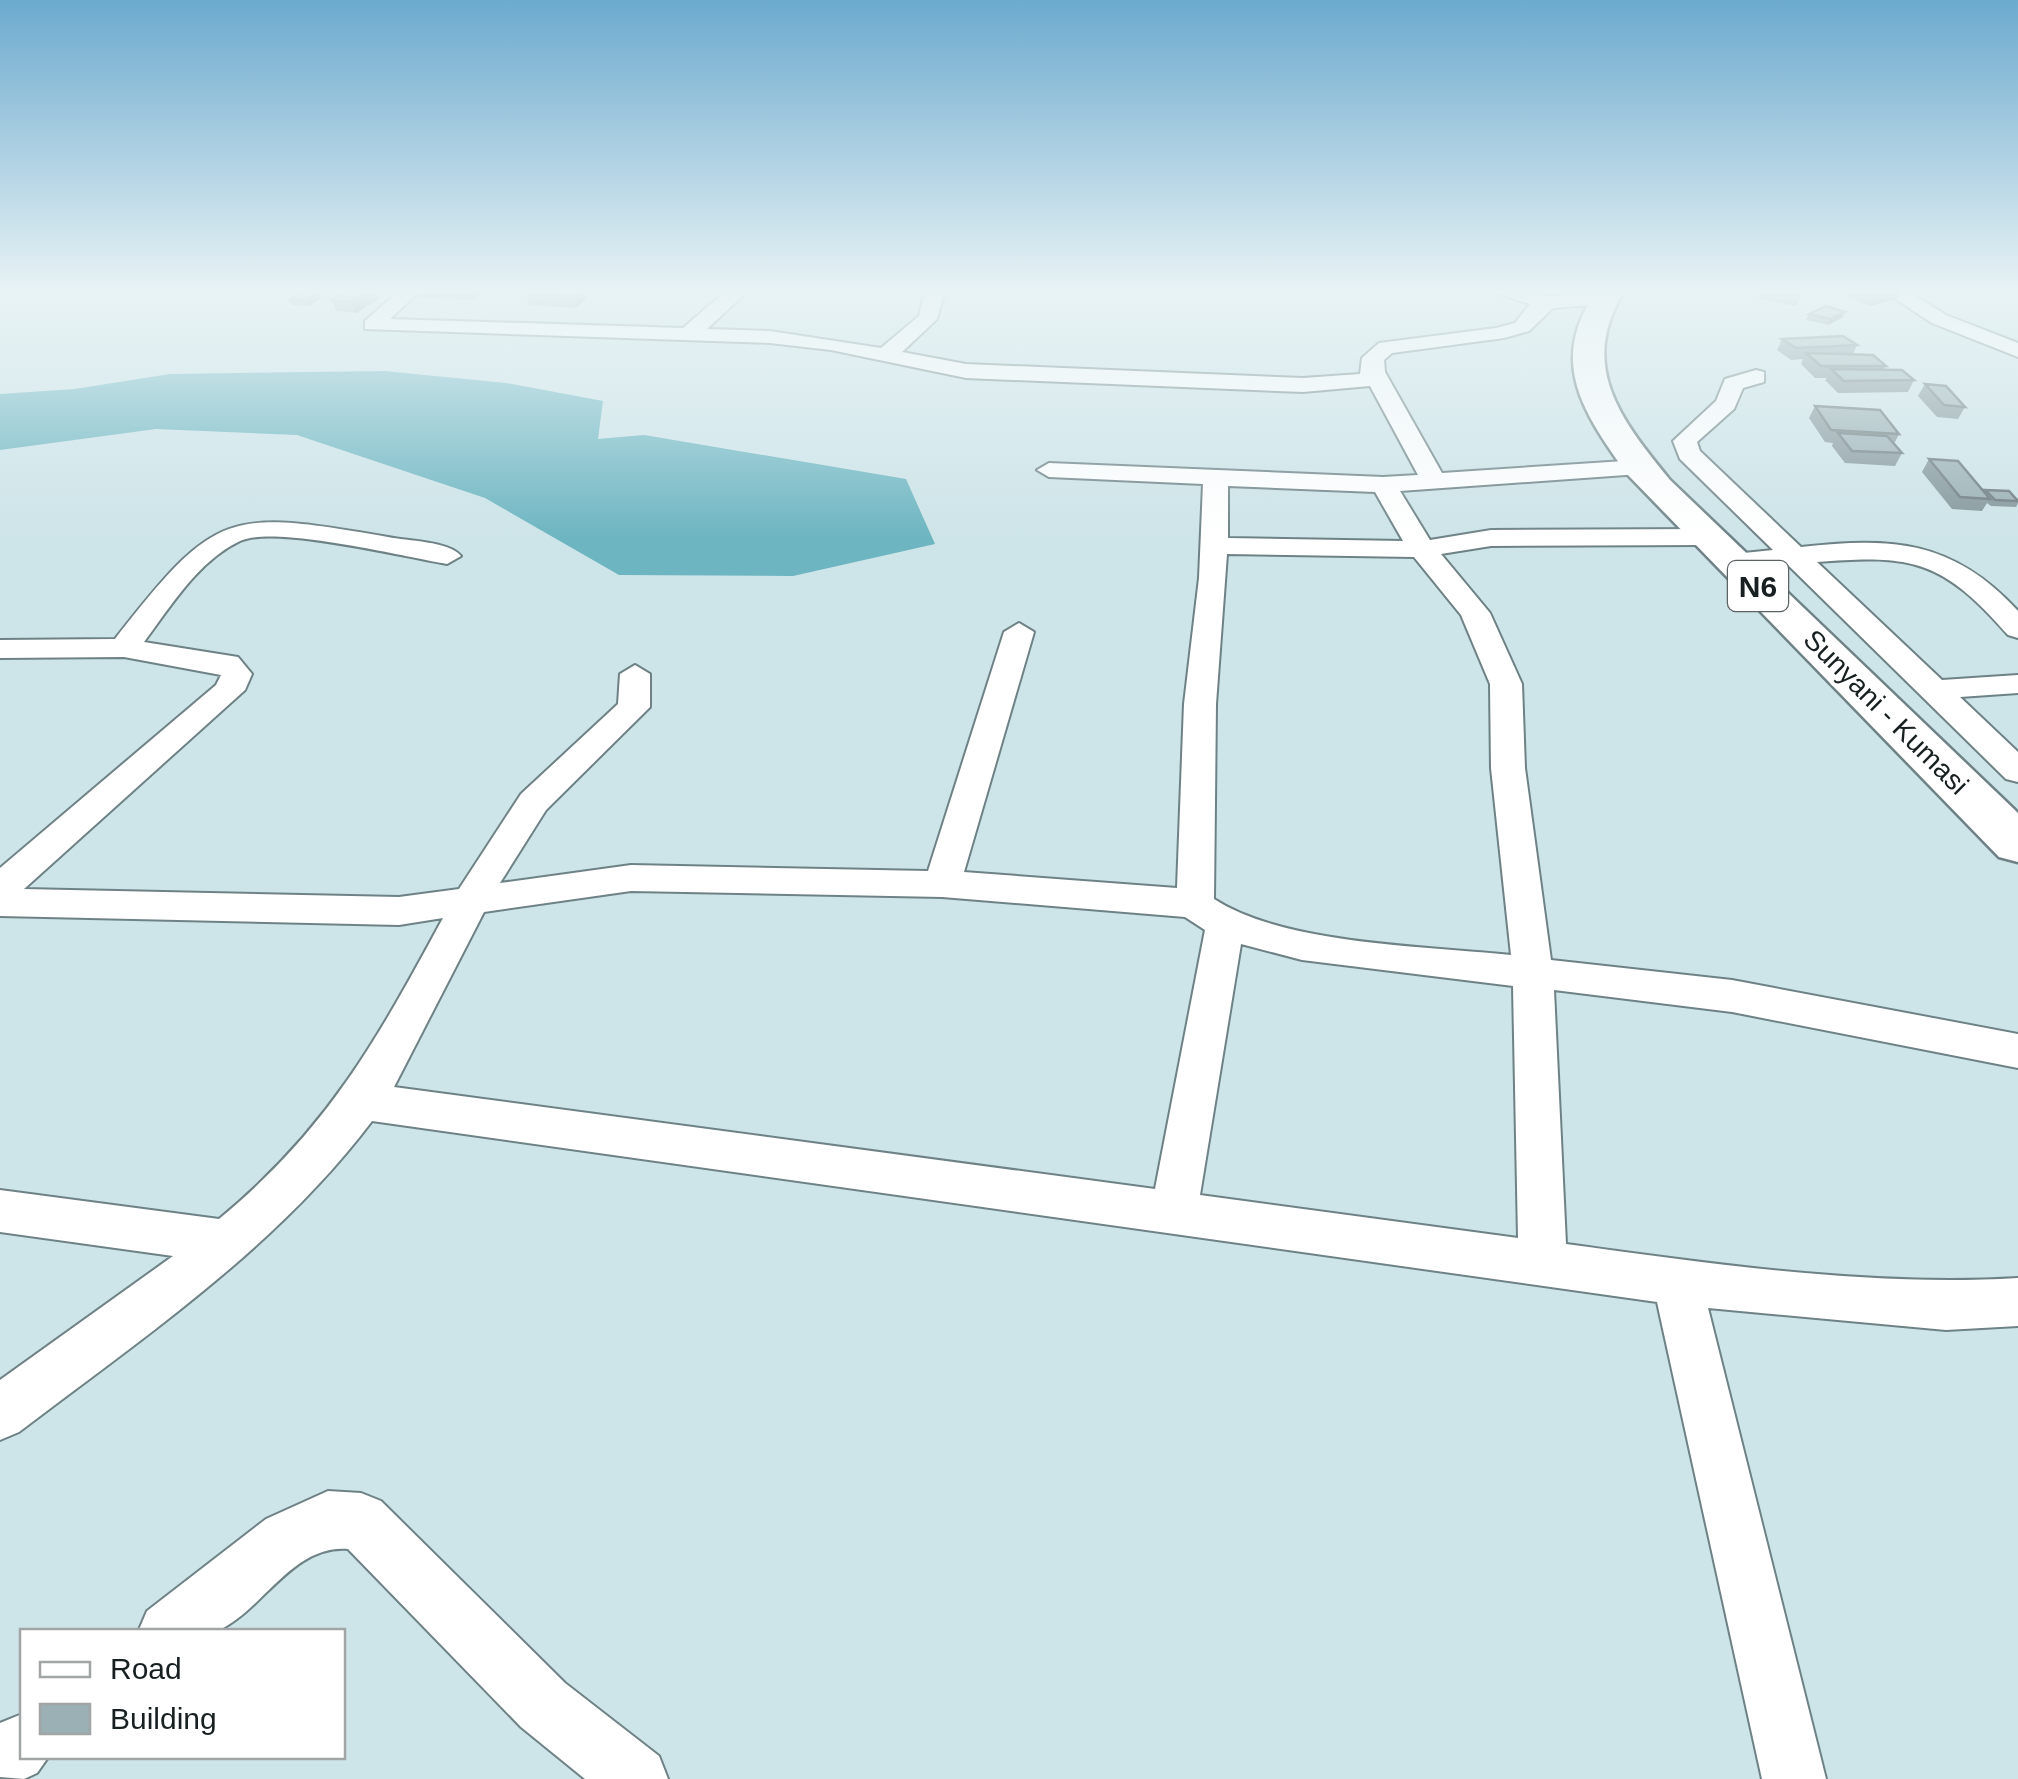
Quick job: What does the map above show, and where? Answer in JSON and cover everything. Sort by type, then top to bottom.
[{"type":"main road","name":"Sunyani - Kumasi","points":[[1589,373],[1592,389],[1615,436],[1640,467],[1720,550],[2015,836]]},
{"type":"street","points":[[983,373],[1147,376],[1303,385],[1348,384],[1366,380],[1373,373]]},
{"type":"street","points":[[1375,373],[1433,480]]},
{"type":"street","points":[[1756,377],[1733,384],[1726,404],[1685,442],[1698,465],[2018,770]]},
{"type":"street","points":[[1049,470],[1383,485],[1640,467]]},
{"type":"street","points":[[1174,1212],[1210,915],[1200,704],[1216,478]]},
{"type":"street","points":[[1383,485],[1422,549],[1475,613],[1506,684],[1508,768],[1534,975],[1543,1262]]},
{"type":"street","points":[[124,648],[171,588],[206,553],[238,532],[272,529],[448,556]]},
{"type":"street","points":[[1214,546],[1422,549],[1491,538],[1720,550],[1796,558],[1890,550],[1923,556],[1957,570],[2016,624]]},
{"type":"street","points":[[942,884],[1019,632]]},
{"type":"street","points":[[0,648],[124,648],[227,664],[236,674],[229,690],[0,890]]},
{"type":"street","points":[[0,1413],[226,1242],[299,1178],[362,1101],[520,819],[558,772],[634,707],[635,674]]},
{"type":"street","points":[[1930,690],[2018,684]]},
{"type":"street","points":[[0,902],[290,912],[399,911],[472,904],[631,878],[942,884],[1157,898],[1302,946],[1732,996],[2018,1051]]},
{"type":"street","points":[[362,1101],[1676,1282],[1946,1306],[2018,1302]]},
{"type":"street","points":[[0,1211],[226,1242]]},
{"type":"street","points":[[1676,1282],[1794,1779]]},
{"type":"street","points":[[172,1629],[286,1539],[328,1519],[361,1520],[543,1706],[636,1779]]},
{"type":"shaded area","points":[[405,373],[506,383],[603,401],[598,439],[644,435],[906,479],[935,544],[793,576],[619,575],[485,498],[297,435],[156,429],[0,450],[0,394],[75,389],[170,374]]},
{"type":"building","points":[[1835,373],[1906,373],[1914,380],[1844,381]]},
{"type":"building","points":[[1925,384],[1946,386],[1965,407],[1944,405]]},
{"type":"building","points":[[1815,406],[1880,410],[1899,434],[1831,430]]},
{"type":"building","points":[[1838,433],[1887,436],[1902,453],[1852,451]]},
{"type":"building","points":[[1929,459],[1958,461],[1990,499],[1960,497]]},
{"type":"building","points":[[1985,490],[2009,491],[2018,501],[1995,500]]}]
